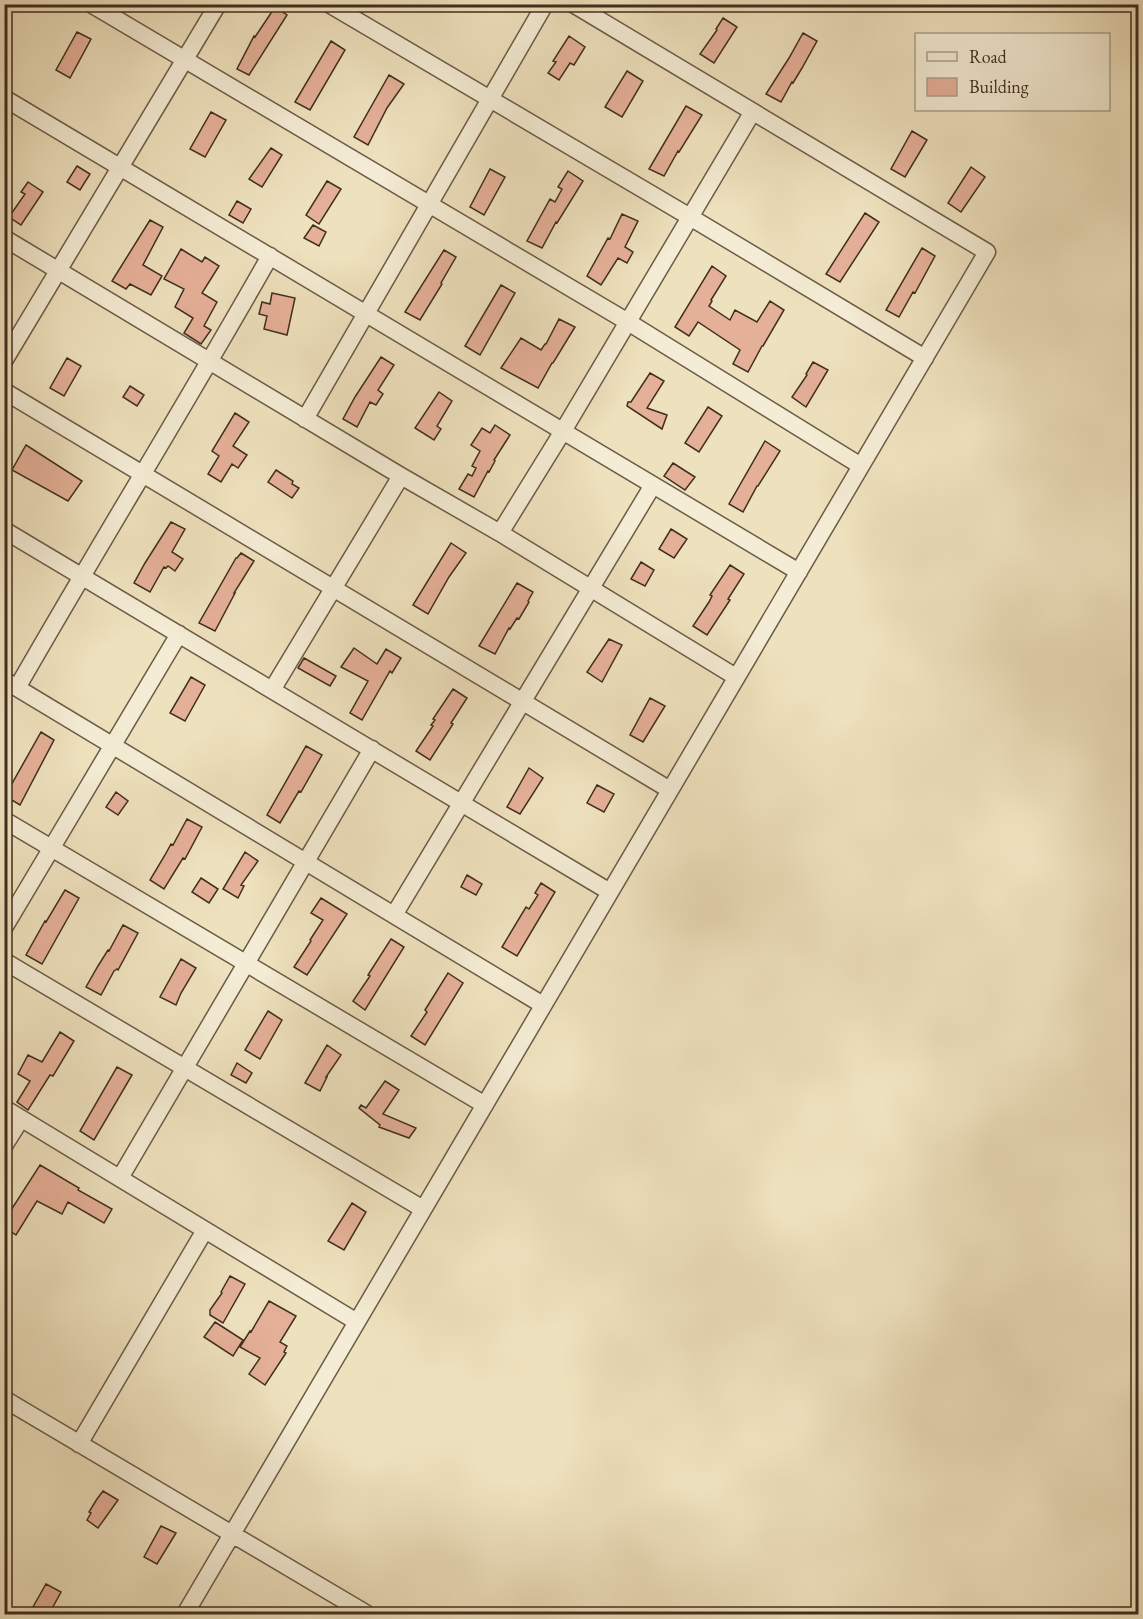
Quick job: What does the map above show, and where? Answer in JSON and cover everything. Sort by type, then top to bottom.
[{"type":"street","points":[[91,4],[628,322],[861,466]]},
{"type":"street","points":[[4,361],[218,4]]},
{"type":"street","points":[[329,4],[925,358]]},
{"type":"street","points":[[305,419],[545,4]]},
{"type":"street","points":[[185,1614],[987,252],[573,4]]},
{"type":"street","points":[[4,98],[799,572]]},
{"type":"street","points":[[500,533],[752,113]]},
{"type":"street","points":[[4,238],[400,476],[500,533],[736,677]]},
{"type":"street","points":[[270,256],[144,474],[82,576],[11,684],[543,1005]]},
{"type":"street","points":[[4,391],[670,790]]},
{"type":"street","points":[[272,690],[400,476]]},
{"type":"street","points":[[394,915],[653,485]]},
{"type":"street","points":[[4,530],[610,892]]},
{"type":"street","points":[[4,928],[179,634]]},
{"type":"street","points":[[120,1178],[372,750]]},
{"type":"street","points":[[4,820],[484,1104]]},
{"type":"street","points":[[4,961],[423,1209]]},
{"type":"street","points":[[4,1108],[357,1322]]},
{"type":"street","points":[[4,1146],[21,1119]]},
{"type":"street","points":[[79,1444],[205,1230]]},
{"type":"street","points":[[4,1399],[365,1614]]},
{"type":"building","points":[[275,7],[287,15],[249,75],[237,69],[254,36]]},
{"type":"building","points":[[723,18],[737,27],[714,63],[700,54]]},
{"type":"building","points":[[77,32],[91,39],[70,78],[56,70]]},
{"type":"building","points":[[803,33],[817,41],[781,102],[766,94]]},
{"type":"building","points":[[569,36],[585,47],[574,65],[570,63],[559,80],[548,73]]},
{"type":"building","points":[[331,41],[345,50],[310,110],[295,102]]},
{"type":"building","points":[[627,71],[643,81],[622,117],[605,107]]},
{"type":"building","points":[[389,75],[404,84],[387,108],[368,145],[354,137]]},
{"type":"building","points":[[686,106],[702,115],[664,176],[649,169]]},
{"type":"building","points":[[211,112],[226,120],[205,157],[190,149]]},
{"type":"building","points":[[912,131],[927,140],[905,177],[891,169]]},
{"type":"building","points":[[271,148],[282,155],[262,187],[249,179]]},
{"type":"building","points":[[77,166],[90,174],[80,190],[67,182]]},
{"type":"building","points":[[971,167],[985,177],[961,212],[948,203]]},
{"type":"building","points":[[490,169],[505,177],[484,215],[470,207]]},
{"type":"building","points":[[568,171],[583,181],[542,248],[527,241],[550,199],[555,202],[562,189],[558,187]]},
{"type":"building","points":[[327,181],[341,189],[319,224],[306,215]]},
{"type":"building","points":[[28,182],[43,192],[21,225],[9,217],[25,194],[21,192]]},
{"type":"building","points":[[237,201],[251,209],[243,223],[229,215]]},
{"type":"building","points":[[865,213],[879,222],[840,282],[826,274]]},
{"type":"building","points":[[622,214],[638,221],[625,247],[633,252],[627,263],[618,258],[601,285],[587,276],[608,238],[610,239]]},
{"type":"building","points":[[150,220],[163,227],[143,265],[162,276],[151,295],[130,284],[126,289],[112,281]]},
{"type":"building","points":[[313,225],[326,232],[319,246],[304,238]]},
{"type":"building","points":[[922,248],[935,256],[899,317],[886,310]]},
{"type":"building","points":[[181,249],[202,262],[205,257],[219,266],[202,293],[217,302],[204,326],[211,330],[201,344],[184,333],[193,318],[175,307],[184,289],[164,279]]},
{"type":"building","points":[[444,250],[456,257],[420,320],[405,312]]},
{"type":"building","points":[[712,266],[726,276],[709,306],[730,320],[735,310],[757,322],[770,301],[784,310],[748,372],[733,364],[740,350],[698,322],[689,336],[675,327]]},
{"type":"building","points":[[501,285],[515,293],[480,355],[465,346]]},
{"type":"building","points":[[272,293],[295,298],[287,335],[264,329],[267,316],[259,314],[262,302],[270,304]]},
{"type":"building","points":[[559,319],[575,327],[538,388],[501,368],[521,338],[541,350]]},
{"type":"building","points":[[381,357],[394,365],[378,390],[383,394],[376,405],[370,402],[357,427],[343,419]]},
{"type":"building","points":[[67,358],[81,366],[64,396],[50,388]]},
{"type":"building","points":[[813,362],[828,370],[806,407],[792,397]]},
{"type":"building","points":[[650,373],[664,381],[647,408],[667,415],[662,429],[627,406]]},
{"type":"building","points":[[130,386],[144,395],[137,406],[123,397]]},
{"type":"building","points":[[439,392],[452,401],[437,426],[441,429],[434,440],[415,428]]},
{"type":"building","points":[[708,407],[722,416],[699,452],[685,443]]},
{"type":"building","points":[[235,413],[249,422],[233,446],[247,455],[238,468],[232,464],[221,482],[208,474],[219,456],[212,451]]},
{"type":"building","points":[[495,425],[510,435],[474,497],[459,489],[468,474],[472,476],[476,468],[472,466],[480,451],[471,445],[482,428],[490,433]]},
{"type":"building","points":[[765,441],[780,451],[743,512],[729,504]]},
{"type":"building","points":[[26,445],[82,481],[68,501],[12,470]]},
{"type":"building","points":[[673,463],[695,477],[685,490],[664,476]]},
{"type":"building","points":[[276,470],[293,481],[292,484],[299,488],[292,498],[268,482]]},
{"type":"building","points":[[171,522],[185,529],[172,552],[183,559],[175,571],[168,566],[164,567],[150,592],[134,583]]},
{"type":"building","points":[[671,529],[687,539],[674,558],[659,549]]},
{"type":"building","points":[[451,543],[466,553],[428,614],[413,605]]},
{"type":"building","points":[[241,553],[254,561],[234,593],[215,631],[199,623]]},
{"type":"building","points":[[641,562],[654,570],[645,586],[631,579]]},
{"type":"building","points":[[730,565],[744,574],[707,635],[693,626]]},
{"type":"building","points":[[517,583],[533,592],[519,619],[517,618],[509,628],[495,654],[479,646]]},
{"type":"building","points":[[609,639],[622,645],[602,682],[587,672]]},
{"type":"building","points":[[354,648],[377,664],[386,649],[401,658],[392,673],[390,671],[362,720],[350,713],[368,681],[341,667]]},
{"type":"building","points":[[304,658],[336,676],[330,686],[298,668]]},
{"type":"building","points":[[191,677],[205,685],[185,721],[170,713]]},
{"type":"building","points":[[453,689],[467,698],[430,760],[416,751],[433,726],[431,725],[435,720],[433,719]]},
{"type":"building","points":[[650,698],[665,706],[643,742],[630,735]]},
{"type":"building","points":[[41,732],[54,740],[20,805],[5,796]]},
{"type":"building","points":[[306,746],[322,755],[280,823],[267,815]]},
{"type":"building","points":[[529,768],[543,778],[520,814],[507,807]]},
{"type":"building","points":[[597,785],[614,794],[604,812],[587,803]]},
{"type":"building","points":[[116,792],[128,801],[118,815],[106,807]]},
{"type":"building","points":[[187,819],[202,827],[185,859],[183,858],[164,889],[150,880]]},
{"type":"building","points":[[245,852],[258,861],[241,885],[244,886],[238,898],[223,889]]},
{"type":"building","points":[[467,875],[482,884],[476,895],[461,887]]},
{"type":"building","points":[[201,878],[218,889],[209,903],[192,892]]},
{"type":"building","points":[[541,883],[555,892],[517,956],[502,947],[526,907],[529,909],[538,895],[535,893]]},
{"type":"building","points":[[65,890],[79,898],[42,964],[26,955]]},
{"type":"building","points":[[321,898],[347,914],[307,975],[294,967],[323,920],[311,913]]},
{"type":"building","points":[[123,925],[138,933],[101,995],[86,987]]},
{"type":"building","points":[[391,939],[404,947],[365,1010],[353,1001]]},
{"type":"building","points":[[181,959],[196,968],[176,1005],[160,997]]},
{"type":"building","points":[[448,973],[463,983],[425,1045],[411,1036]]},
{"type":"building","points":[[268,1011],[282,1020],[260,1059],[245,1050]]},
{"type":"building","points":[[60,1032],[74,1041],[53,1076],[50,1075],[28,1110],[17,1102],[30,1081],[18,1074],[28,1055],[42,1062]]},
{"type":"building","points":[[327,1045],[341,1055],[326,1077],[320,1091],[305,1083]]},
{"type":"building","points":[[237,1063],[252,1073],[246,1083],[231,1075]]},
{"type":"building","points":[[117,1067],[132,1075],[94,1140],[80,1131]]},
{"type":"building","points":[[385,1081],[399,1090],[383,1114],[416,1128],[409,1138],[379,1127],[380,1125],[359,1108],[361,1105],[366,1108]]},
{"type":"building","points":[[40,1165],[112,1209],[104,1223],[68,1202],[62,1214],[37,1201],[16,1235],[4,1227],[4,1221]]},
{"type":"building","points":[[352,1203],[366,1212],[344,1250],[328,1241]]},
{"type":"building","points":[[230,1276],[245,1284],[223,1323],[210,1315],[210,1310]]},
{"type":"building","points":[[269,1301],[296,1316],[280,1342],[287,1346],[284,1352],[286,1353],[265,1385],[249,1374],[260,1358],[240,1347]]},
{"type":"building","points":[[215,1322],[243,1340],[233,1356],[204,1337]]},
{"type":"building","points":[[103,1491],[118,1500],[98,1528],[87,1520],[91,1513],[89,1512]]},
{"type":"building","points":[[161,1526],[176,1533],[157,1564],[144,1557]]},
{"type":"building","points":[[46,1584],[61,1592],[49,1614],[29,1614]]}]
